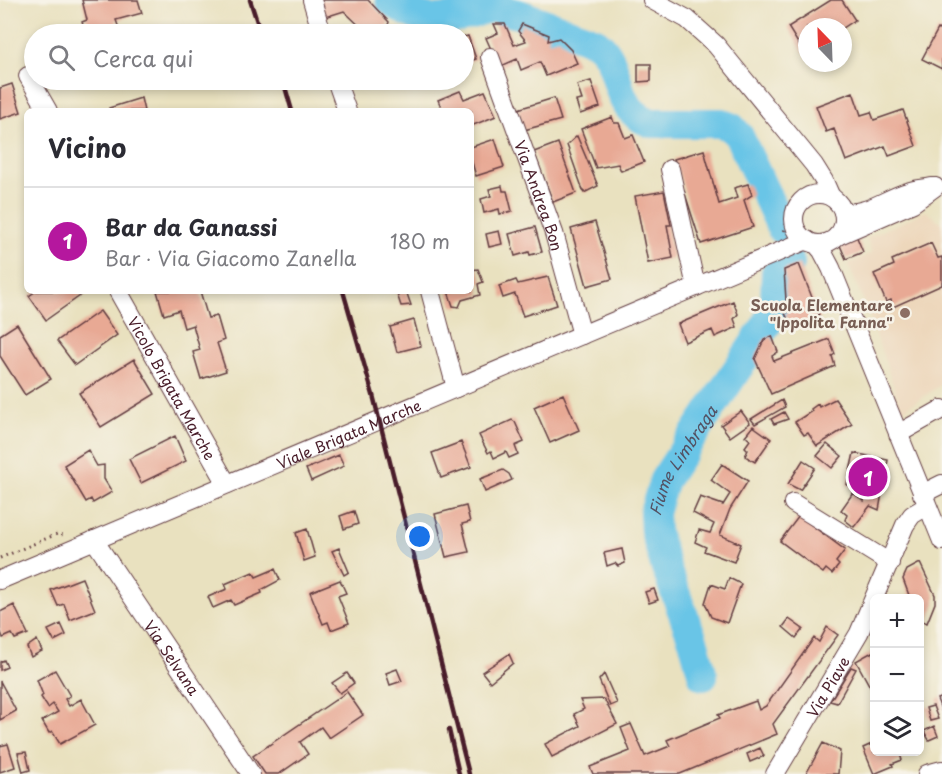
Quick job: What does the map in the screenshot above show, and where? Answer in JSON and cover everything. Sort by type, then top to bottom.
[{"type":"street","points":[[312,0],[319,24]]},
{"type":"street","points":[[652,0],[687,19],[716,45],[814,165],[820,192],[840,206],[843,212],[843,224],[818,238]]},
{"type":"street","name":"Via Andrea Bon","points":[[490,57],[554,233],[582,335]]},
{"type":"street","points":[[36,90],[46,108]]},
{"type":"street","points":[[340,90],[346,108]]},
{"type":"street","points":[[670,169],[696,287]]},
{"type":"street","name":"Viale Brigata Marche","points":[[843,212],[853,214],[907,192],[940,185]]},
{"type":"street","name":"Viale Brigata Marche","points":[[0,580],[696,287],[779,244],[818,238],[913,203],[940,185]]},
{"type":"street","points":[[820,192],[808,197],[797,208],[795,215],[818,238],[942,541]]},
{"type":"street","name":"Vicolo Brigata Marche","points":[[120,294],[227,484]]},
{"type":"street","points":[[431,294],[456,388]]},
{"type":"street","points":[[898,434],[942,409]]},
{"type":"street","name":"Via Piave","points":[[775,774],[859,633],[905,525],[925,500],[942,484]]},
{"type":"street","points":[[793,503],[890,563]]},
{"type":"street","name":"Via Selvana","points":[[94,540],[252,774]]},
{"type":"street","points":[[927,774],[942,770]]},
{"type":"path","points":[[779,244],[792,204],[807,190],[809,184],[820,192]]},
{"type":"path","points":[[0,558],[57,534],[70,536]]},
{"type":"shaded area","name":"Scuola Elementare \"Ippolita Fanna\"","points":[[926,211],[942,223],[942,384],[902,411],[867,308],[848,264],[872,253],[867,238]]},
{"type":"building","points":[[82,0],[138,0],[142,13],[116,20],[117,24],[83,24],[82,22],[87,20]]},
{"type":"building","points":[[316,0],[368,0],[389,22],[388,24],[358,24],[344,11],[322,18]]},
{"type":"building","points":[[831,0],[842,0],[855,20],[852,22],[852,18],[802,18]]},
{"type":"building","points":[[798,21],[798,43],[788,27]]},
{"type":"building","points":[[494,24],[505,24],[514,45],[526,41],[518,31],[522,24],[549,35],[548,41],[559,38],[571,50],[577,63],[546,76],[540,62],[521,70],[517,59],[499,67],[486,38],[498,33]]},
{"type":"building","points":[[938,29],[942,31],[942,69],[922,59]]},
{"type":"building","points":[[638,64],[651,64],[651,81],[638,82]]},
{"type":"building","points":[[591,81],[600,107],[580,114],[576,101],[582,100],[577,85]]},
{"type":"building","points":[[12,84],[21,112],[0,119],[0,88]]},
{"type":"building","points":[[460,91],[464,99],[485,91],[496,116],[474,125],[474,108],[442,108],[438,100]]},
{"type":"building","points":[[853,92],[861,115],[871,112],[874,120],[903,110],[916,146],[889,156],[885,146],[846,161],[834,129],[826,132],[816,106]]},
{"type":"building","points":[[141,98],[143,108],[109,108]]},
{"type":"building","points":[[554,98],[561,120],[524,130],[518,109]]},
{"type":"building","points":[[612,117],[614,123],[619,123],[625,138],[633,135],[644,162],[621,171],[618,164],[596,168],[581,129]]},
{"type":"building","points":[[577,136],[598,186],[584,193],[567,145]]},
{"type":"building","points":[[495,139],[504,167],[476,176],[474,146]]},
{"type":"building","points":[[558,143],[576,193],[553,202],[534,152]]},
{"type":"building","points":[[704,150],[719,204],[737,198],[734,188],[748,184],[752,195],[744,200],[753,227],[701,244],[674,159]]},
{"type":"building","points":[[502,186],[503,191],[507,191],[512,211],[500,214],[499,209],[484,213],[481,199],[491,196],[489,189]]},
{"type":"building","points":[[664,191],[671,225],[667,225],[673,258],[648,263],[635,196]]},
{"type":"building","points":[[595,222],[612,279],[587,286],[571,229]]},
{"type":"building","points":[[535,227],[542,252],[530,255],[529,252],[515,256],[509,234]]},
{"type":"building","points":[[499,231],[502,244],[489,247],[486,234]]},
{"type":"building","points":[[856,235],[863,252],[846,259],[839,243]]},
{"type":"building","points":[[931,243],[938,258],[942,257],[942,285],[893,307],[891,300],[886,302],[874,274],[894,265],[892,260]]},
{"type":"building","points":[[799,264],[820,318],[792,329],[785,313],[790,310],[786,300],[784,270]]},
{"type":"building","points":[[478,269],[483,282],[478,284],[480,295],[462,300],[459,307],[453,306],[449,294],[474,294],[474,270]]},
{"type":"building","points":[[548,277],[557,305],[523,316],[515,294],[503,298],[499,286],[516,280],[518,284]]},
{"type":"building","points":[[32,294],[83,294],[46,320],[29,296]]},
{"type":"building","points":[[158,294],[201,294],[208,318],[217,316],[224,340],[217,343],[226,371],[201,379],[193,352],[200,350],[193,325],[184,328],[179,310],[164,315]]},
{"type":"building","points":[[397,294],[407,294],[411,305],[401,306]]},
{"type":"building","points":[[733,301],[738,314],[734,319],[737,327],[715,337],[712,330],[685,342],[678,324]]},
{"type":"building","points":[[100,311],[117,335],[75,365],[57,341]]},
{"type":"building","points":[[414,320],[421,346],[397,352],[390,327]]},
{"type":"building","points":[[17,324],[51,379],[25,395],[0,356],[0,335]]},
{"type":"building","points":[[772,336],[778,352],[772,356],[774,361],[829,339],[835,354],[832,356],[835,366],[771,394],[755,359],[764,340]]},
{"type":"building","points":[[134,359],[155,394],[101,427],[79,393]]},
{"type":"building","points":[[563,394],[579,430],[550,443],[534,407]]},
{"type":"building","points":[[835,399],[852,424],[817,446],[808,433],[804,435],[795,422],[812,411],[811,409],[818,404],[819,407]]},
{"type":"building","points":[[782,400],[785,407],[755,424],[751,419]]},
{"type":"building","points":[[741,411],[750,423],[730,437],[721,425]]},
{"type":"building","points":[[784,412],[788,419],[774,424],[771,419]]},
{"type":"building","points":[[512,420],[524,442],[515,446],[518,454],[509,458],[506,452],[494,458],[491,451],[488,453],[479,435]]},
{"type":"building","points":[[753,426],[771,439],[755,462],[745,456],[748,450],[745,447],[750,440],[745,436]]},
{"type":"building","points":[[175,436],[186,461],[141,483],[129,459]]},
{"type":"building","points":[[461,442],[471,467],[441,478],[432,453]]},
{"type":"building","points":[[827,444],[842,456],[832,468],[817,456]]},
{"type":"building","points":[[88,450],[97,466],[104,465],[104,479],[112,492],[93,503],[91,499],[86,502],[64,465]]},
{"type":"building","points":[[854,453],[888,460],[879,510],[870,506],[854,527],[845,520],[847,515],[841,510],[853,493],[864,501],[866,488],[847,485]]},
{"type":"building","points":[[339,455],[344,466],[311,481],[306,469]]},
{"type":"building","points":[[803,460],[815,468],[800,490],[788,484]]},
{"type":"building","points":[[722,464],[748,481],[730,509],[720,535],[741,544],[734,562],[704,551],[706,547],[695,542],[699,530],[710,533],[714,524],[693,513],[700,497],[723,505],[730,494],[711,480]]},
{"type":"building","points":[[503,470],[512,480],[485,492],[480,479]]},
{"type":"building","points":[[466,506],[470,522],[462,524],[469,552],[446,557],[435,514]]},
{"type":"building","points":[[354,511],[358,524],[344,529],[340,516]]},
{"type":"building","points":[[799,516],[845,550],[836,562],[839,565],[832,574],[826,569],[823,573],[780,541]]},
{"type":"building","points":[[307,529],[315,557],[304,561],[296,533]]},
{"type":"building","points":[[339,548],[349,572],[344,575],[332,551]]},
{"type":"building","points":[[622,549],[625,563],[618,566],[615,563],[607,566],[604,553]]},
{"type":"building","points":[[920,563],[935,595],[935,603],[927,623],[924,622],[924,594],[909,594],[903,579],[907,570]]},
{"type":"building","points":[[275,569],[280,580],[261,590],[262,593],[234,605],[231,600],[213,608],[208,597],[227,589],[225,584],[253,572],[256,577]]},
{"type":"building","points":[[82,578],[95,610],[70,620],[64,604],[58,606],[51,590]]},
{"type":"building","points":[[729,578],[741,584],[727,623],[711,617],[705,603],[711,584],[725,589]]},
{"type":"building","points":[[340,580],[346,593],[338,596],[349,623],[331,630],[328,622],[323,624],[310,592]]},
{"type":"building","points":[[654,589],[658,600],[649,603],[645,592]]},
{"type":"building","points":[[14,605],[28,634],[15,639],[12,634],[3,638],[0,630],[0,612]]},
{"type":"building","points":[[789,619],[803,629],[796,638],[783,627]]},
{"type":"building","points":[[61,624],[66,635],[54,641],[48,630]]},
{"type":"building","points":[[827,627],[838,635],[773,724],[777,734],[680,774],[593,774],[590,767],[630,751],[621,728],[631,724],[645,756],[670,746],[667,740],[720,718],[718,715],[756,701],[759,710],[766,706],[814,638],[819,642]]},
{"type":"building","points":[[37,640],[42,651],[31,657],[27,647]]},
{"type":"building","points":[[870,653],[870,687],[856,661]]},
{"type":"building","points":[[509,654],[513,663],[490,682],[482,672]]},
{"type":"building","points":[[4,660],[7,667],[0,670],[0,662]]},
{"type":"building","points":[[851,667],[856,669],[837,703],[830,701]]},
{"type":"building","points":[[397,669],[402,681],[390,685],[386,673]]},
{"type":"building","points":[[55,670],[70,696],[65,699],[69,706],[81,699],[95,725],[60,744],[52,731],[49,733],[42,721],[58,712],[53,704],[48,708],[41,697],[43,695],[37,680]]},
{"type":"building","points":[[347,673],[354,683],[340,693],[332,683]]},
{"type":"building","points":[[604,674],[617,703],[610,706],[599,680]]},
{"type":"building","points":[[0,681],[16,711],[0,720]]},
{"type":"building","points":[[347,692],[363,715],[329,738],[321,727],[300,742],[308,754],[279,774],[265,774],[253,756]]},
{"type":"building","points":[[942,697],[942,712],[937,699]]},
{"type":"building","points":[[604,699],[617,724],[552,757],[545,744],[580,726],[574,714],[584,709],[580,700]]},
{"type":"building","points":[[933,706],[938,719],[930,721],[926,708]]},
{"type":"building","points":[[934,726],[938,736],[929,740],[924,731]]},
{"type":"building","points":[[823,743],[840,751],[838,774],[806,774]]},
{"type":"building","points":[[8,744],[15,767],[0,772],[0,746]]},
{"type":"building","points":[[870,745],[870,756],[900,756],[902,760],[874,774],[863,748]]},
{"type":"building","points":[[760,748],[764,756],[750,762],[747,754]]},
{"type":"building","points":[[26,752],[30,770],[23,772],[18,753]]},
{"type":"waterway","name":"Fiume Limbraga","points":[[390,0],[415,15],[439,20],[464,16],[492,7]]},
{"type":"waterway","name":"Fiume Limbraga","points":[[483,0],[492,7],[525,16],[596,42],[605,51],[622,96],[637,116],[651,123],[721,123],[732,128],[739,136],[782,229]]},
{"type":"waterway","name":"Fiume Limbraga","points":[[703,676],[694,643],[665,565],[655,531],[654,513],[664,480],[767,324],[775,303],[776,273],[790,263]]},
{"type":"railway","points":[[250,0],[258,24]]},
{"type":"railway","points":[[286,90],[291,108]]},
{"type":"railway","points":[[344,294],[373,395],[469,774]]},
{"type":"railway","points":[[449,730],[459,774]]},
{"type":"place","name":"Scuola Elementare \"Ippolita Fanna\"","points":[[905,313]]},
{"type":"place","name":"Bar da Ganassi","points":[[868,477]]}]
